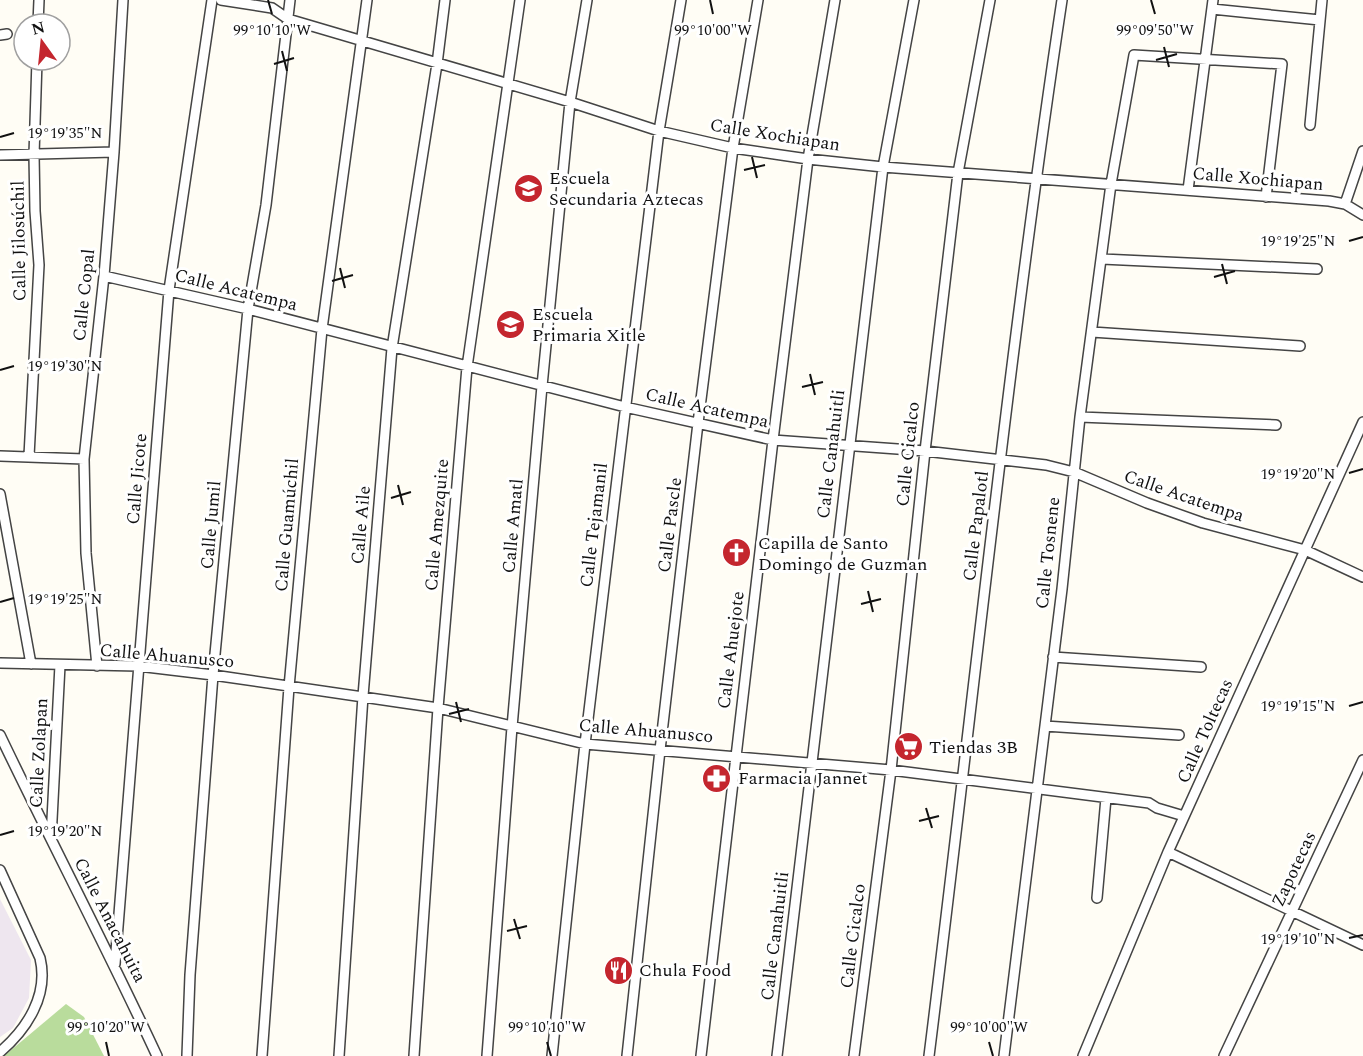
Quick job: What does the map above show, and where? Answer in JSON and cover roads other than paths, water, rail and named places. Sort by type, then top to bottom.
[{"type":"street","name":"Calle Copal","points":[[96,666],[86,553],[84,459],[104,276],[123,0]]},
{"type":"street","name":"Calle Jicote","points":[[115,964],[170,290],[212,0]]},
{"type":"street","name":"Calle Xochiapan","points":[[221,0],[272,8],[288,19],[570,102],[659,131],[733,148],[883,167],[1345,204]]},
{"type":"street","name":"Calle Jumil","points":[[187,1056],[190,975],[213,675],[248,309],[266,205],[290,0]]},
{"type":"street","name":"Calle Guamúchil","points":[[262,1056],[289,687],[322,329],[367,0]]},
{"type":"street","name":"Calle Aile","points":[[339,1056],[363,696],[392,348],[445,0]]},
{"type":"street","name":"Calle Amezquite","points":[[414,1056],[438,708],[467,367],[520,0]]},
{"type":"street","name":"Calle Amatl","points":[[487,1056],[512,727],[542,386],[570,102],[587,0]]},
{"type":"street","name":"Calle Tejamanil","points":[[552,1056],[585,744],[625,407],[659,131],[681,0]]},
{"type":"street","name":"Calle Pascle","points":[[627,1056],[698,423],[733,148],[758,0]]},
{"type":"street","name":"Calle Ahuejote","points":[[701,1056],[808,159],[835,0]]},
{"type":"street","name":"Calle Canahuitli","points":[[777,1056],[883,167],[914,0]]},
{"type":"street","name":"Calle Cicalco","points":[[854,1056],[891,770],[958,173],[990,0]]},
{"type":"street","name":"Calle Papalotl","points":[[929,1056],[1035,180],[1062,0]]},
{"type":"street","points":[[1310,125],[1322,0]]},
{"type":"street","points":[[1188,190],[1213,5],[1320,20]]},
{"type":"street","name":"Calle Tosnene","points":[[1004,1056],[1080,417],[1111,184],[1134,55],[1205,58]]},
{"type":"street","points":[[1205,58],[1282,64],[1266,197]]},
{"type":"street","name":"Calle Jilosúchil","points":[[29,456],[39,265],[34,155],[37,72]]},
{"type":"street","points":[[1363,151],[1345,204],[1363,215]]},
{"type":"street","points":[[0,154],[114,152]]},
{"type":"street","points":[[1102,259],[1317,269]]},
{"type":"street","name":"Calle Acatempa","points":[[104,276],[248,309],[625,407],[773,440],[925,451],[1046,465],[1074,472],[1179,515],[1305,550],[1363,577]]},
{"type":"street","points":[[1092,332],[1300,346]]},
{"type":"street","points":[[1080,417],[1276,425]]},
{"type":"street","name":"Calle Toltecas","points":[[1083,1056],[1168,852],[1363,422]]},
{"type":"street","points":[[0,456],[84,459]]},
{"type":"street","points":[[0,494],[31,664]]},
{"type":"street","points":[[1053,657],[1201,667]]},
{"type":"street","name":"Calle Ahuanusco","points":[[0,663],[138,666],[213,675],[438,708],[585,744],[964,778],[1149,802],[1157,808],[1184,816]]},
{"type":"street","name":"Calle Zolapan","points":[[51,842],[60,665]]},
{"type":"street","points":[[1045,726],[1179,735]]},
{"type":"street","name":"Calle Anacahuita","points":[[0,735],[51,842],[115,964],[157,1056]]},
{"type":"street","name":"Zapotecas","points":[[1224,1056],[1363,760]]},
{"type":"street","points":[[1097,898],[1106,798]]},
{"type":"street","points":[[1168,852],[1363,945]]},
{"type":"street","points":[[0,870],[40,958],[43,970],[38,1000],[32,1013],[14,1040],[0,1052]]},
{"type":"place","name":"Escuela Secundaria Aztecas","points":[[528,188]]},
{"type":"place","name":"Escuela Primaria Xitle","points":[[511,324]]},
{"type":"place","name":"Capilla de Santo Domingo de Guzman","points":[[737,553]]},
{"type":"place","name":"Tiendas 3B","points":[[908,747]]},
{"type":"place","name":"Farmacia Jannet","points":[[717,778]]},
{"type":"place","name":"Chula Food","points":[[618,970]]}]
